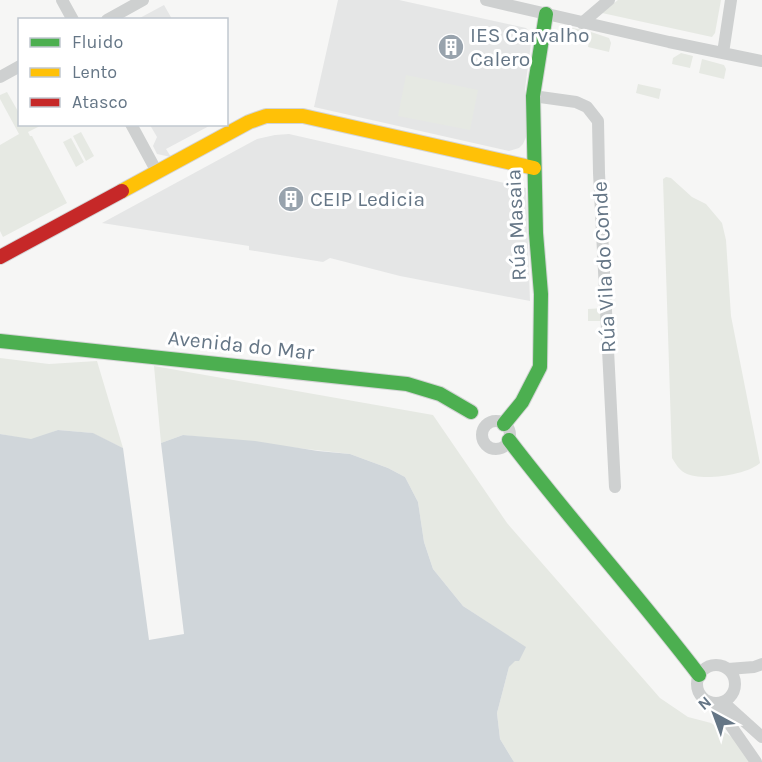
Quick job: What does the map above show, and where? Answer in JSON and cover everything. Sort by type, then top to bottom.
[{"type":"street","points":[[62,0],[72,18]]},
{"type":"street","points":[[111,18],[143,0]]},
{"type":"street","points":[[486,0],[521,4],[546,14],[582,23],[762,61]]},
{"type":"street","points":[[582,23],[609,0]]},
{"type":"street","points":[[723,53],[731,0]]},
{"type":"street","name":"Rúa Masaia","points":[[498,423],[522,402],[540,367],[541,294],[534,168],[533,96],[546,14]]},
{"type":"street","points":[[0,77],[18,67]]},
{"type":"street","name":"Rúa Vila do Conde","points":[[533,96],[576,102],[587,107],[598,121],[598,173],[615,487]]},
{"type":"street","points":[[0,257],[249,122],[267,116],[285,114],[303,116],[534,168]]},
{"type":"street","points":[[132,126],[157,172]]},
{"type":"street","name":"Avenida do Mar","points":[[0,340],[407,384],[438,392],[471,412],[498,423]]},
{"type":"street","name":"Avenida do Mar","points":[[471,412],[482,432]]},
{"type":"street","points":[[498,423],[510,431],[506,444],[494,449],[486,445],[482,437],[485,426],[498,423]]},
{"type":"street","points":[[506,444],[539,480],[677,645],[699,675]]},
{"type":"street","points":[[677,645],[696,658],[728,669],[758,665]]},
{"type":"street","points":[[714,665],[703,670],[699,675],[697,681],[699,693],[703,698],[723,700],[762,737]]},
{"type":"street","points":[[723,700],[735,684],[758,665]]},
{"type":"street","points":[[728,669],[735,684]]},
{"type":"street","points":[[723,700],[756,762]]},
{"type":"shaded area","points":[[338,0],[399,0],[526,28],[532,36],[525,89],[526,137],[523,144],[509,151],[314,107]]},
{"type":"shaded area","points":[[618,0],[721,0],[715,33],[712,37],[602,13]]},
{"type":"shaded area","points":[[164,5],[171,18],[140,18]]},
{"type":"shaded area","points":[[568,27],[582,30],[579,42],[554,36]]},
{"type":"shaded area","points":[[591,32],[609,38],[611,43],[609,52],[588,47]]},
{"type":"shaded area","points":[[681,53],[693,56],[690,68],[672,64],[673,58]]},
{"type":"shaded area","points":[[702,59],[724,65],[726,69],[724,79],[699,73]]},
{"type":"shaded area","points":[[406,75],[478,90],[470,130],[398,116]]},
{"type":"shaded area","points":[[638,84],[661,89],[659,99],[636,93]]},
{"type":"shaded area","points":[[7,92],[18,111],[18,126],[40,126],[28,132],[67,203],[3,237],[0,231],[0,145],[19,134],[0,95]]},
{"type":"shaded area","points":[[151,126],[209,126],[166,149],[171,157],[157,154],[153,146],[157,137]]},
{"type":"shaded area","points":[[81,132],[94,156],[86,161],[73,136]]},
{"type":"shaded area","points":[[289,134],[526,188],[530,301],[400,276],[330,258],[323,262],[249,250],[249,246],[102,223],[257,139]]},
{"type":"shaded area","points":[[71,138],[84,162],[76,167],[63,142]]},
{"type":"shaded area","points":[[671,178],[692,197],[706,204],[722,223],[726,240],[731,316],[760,463],[735,474],[712,477],[692,476],[681,470],[672,458],[663,179]]},
{"type":"shaded area","points":[[604,308],[605,321],[588,321],[588,309]]},
{"type":"shaded area","points":[[0,358],[49,364],[97,361],[123,448],[92,433],[58,430],[32,440],[0,434]]},
{"type":"shaded area","points":[[154,366],[433,415],[507,523],[660,698],[688,717],[711,723],[736,740],[758,762],[514,762],[500,739],[497,713],[509,667],[525,647],[463,606],[433,569],[424,542],[418,502],[405,477],[350,454],[183,435],[161,443]]},
{"type":"shaded area","points":[[58,430],[93,433],[123,448],[149,640],[184,634],[161,443],[183,435],[255,441],[350,454],[405,477],[418,502],[424,542],[433,569],[463,606],[526,647],[519,661],[515,661],[509,667],[497,713],[500,739],[514,762],[0,762],[0,434],[31,439]]},
{"type":"traffic: fast","points":[[504,424],[522,402],[540,367],[541,294],[536,233],[533,96],[546,14]]},
{"type":"traffic: fast","points":[[0,341],[407,384],[440,394],[471,412]]},
{"type":"traffic: fast","points":[[509,440],[699,675]]},
{"type":"traffic: slow","points":[[122,191],[249,122],[266,116],[303,116],[534,168]]},
{"type":"traffic: jam","points":[[0,257],[122,191]]},
{"type":"place","name":"IES Carvalho Calero","points":[[451,47]]},
{"type":"place","name":"CEIP Ledicia","points":[[291,199]]}]
